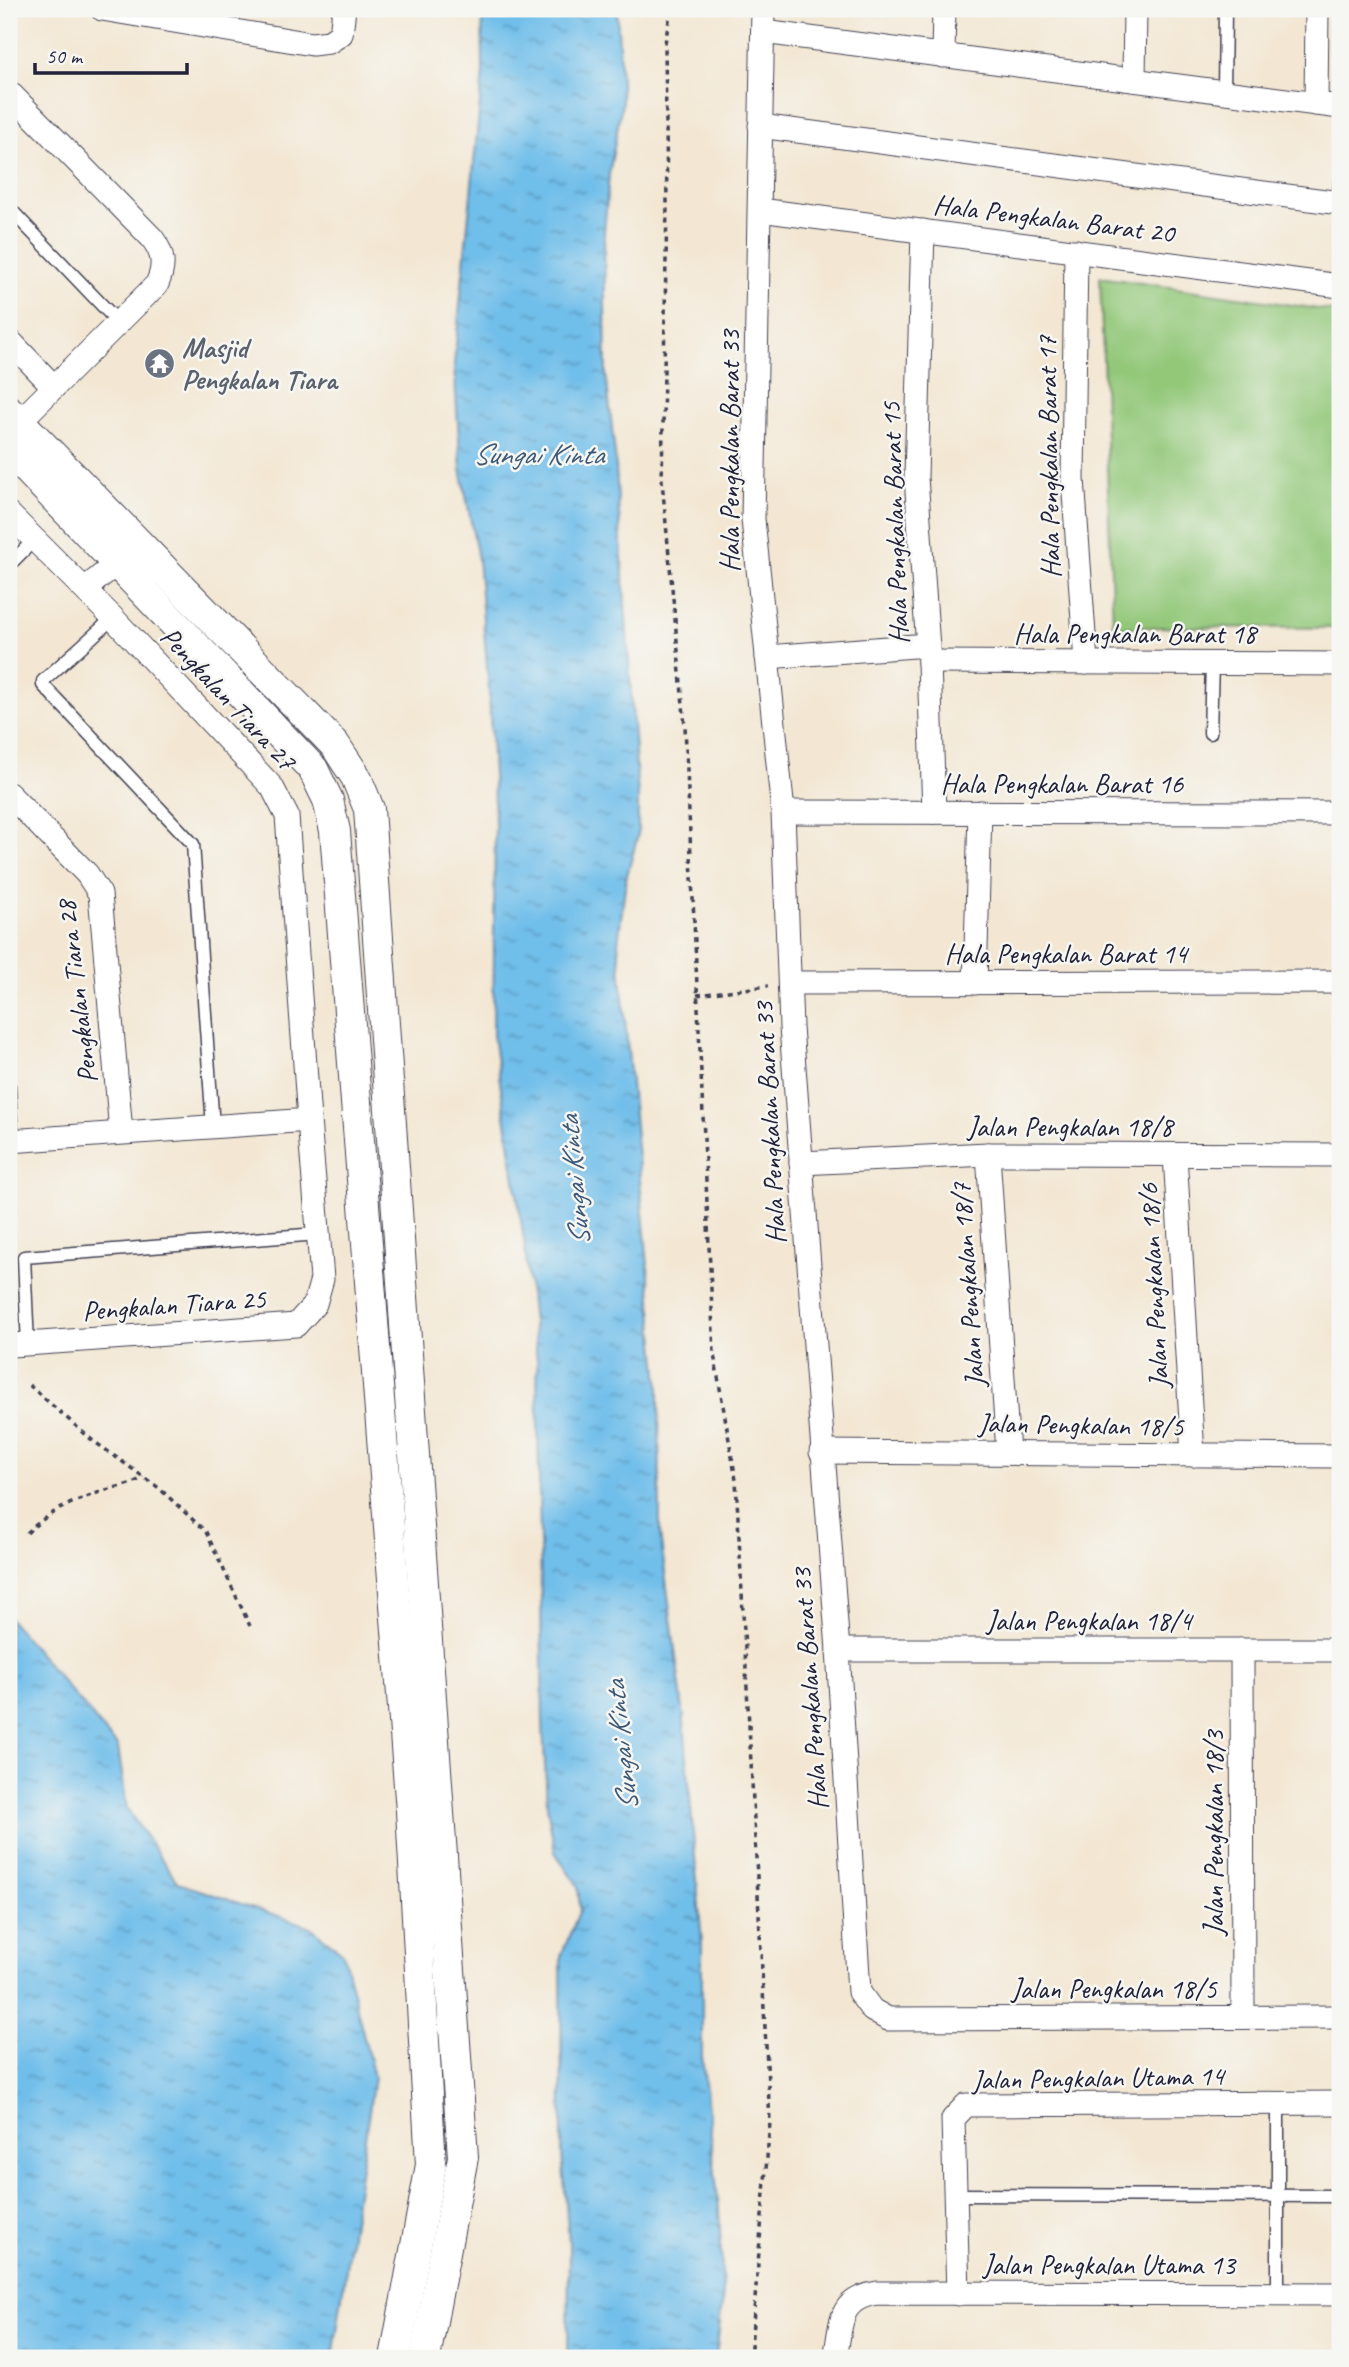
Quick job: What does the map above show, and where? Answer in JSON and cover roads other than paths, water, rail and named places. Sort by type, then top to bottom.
[{"type":"street","points":[[102,9],[312,44],[329,42],[341,34],[344,9]]},
{"type":"street","name":"Hala Pengkalan Barat 33","points":[[763,9],[753,519],[783,812],[801,1163],[838,1650],[859,1992],[872,2010],[888,2019]]},
{"type":"street","points":[[943,55],[944,9]]},
{"type":"street","points":[[1134,80],[1135,9]]},
{"type":"street","points":[[1316,104],[1317,9]]},
{"type":"street","points":[[763,32],[1340,107]]},
{"type":"street","points":[[9,92],[152,238],[161,251],[161,274],[157,284],[12,428],[122,549],[313,769],[328,800],[335,831],[411,1811],[430,2165],[395,2358]]},
{"type":"street","points":[[760,126],[1339,196]]},
{"type":"street","name":"Hala Pengkalan Barat 20","points":[[760,210],[1340,286]]},
{"type":"street","name":"Hala Pengkalan Barat 15","points":[[923,231],[916,477],[929,653],[934,812]]},
{"type":"street","name":"Hala Pengkalan Barat 17","points":[[1076,251],[1073,479],[1086,663]]},
{"type":"street","points":[[9,340],[54,387]]},
{"type":"street","name":"Pengkalan Tiara 27","points":[[9,514],[113,618],[272,786],[282,801],[287,816],[320,1289]]},
{"type":"street","points":[[80,584],[122,549]]},
{"type":"street","points":[[122,549],[335,745],[356,777],[369,809],[463,2157],[425,2358]]},
{"type":"street","name":"Hala Pengkalan Barat 18","points":[[767,657],[929,653],[1086,663],[1340,664]]},
{"type":"street","name":"Pengkalan Tiara 28","points":[[9,794],[87,874],[100,894],[121,1132]]},
{"type":"street","name":"Hala Pengkalan Barat 16","points":[[783,812],[1340,813]]},
{"type":"street","points":[[975,983],[980,812]]},
{"type":"street","name":"Hala Pengkalan Barat 14","points":[[791,983],[1340,982]]},
{"type":"street","points":[[10,1141],[213,1127],[309,1109]]},
{"type":"street","name":"Jalan Pengkalan 18/8","points":[[801,1163],[988,1154],[1340,1155]]},
{"type":"street","name":"Jalan Pengkalan 18/7","points":[[988,1154],[1008,1453]]},
{"type":"street","name":"Jalan Pengkalan 18/6","points":[[1175,1155],[1193,1455]]},
{"type":"street","name":"Pengkalan Tiara 25","points":[[20,1345],[296,1325],[314,1304],[320,1289]]},
{"type":"street","name":"Jalan Pengkalan 18/5","points":[[821,1452],[1340,1456]]},
{"type":"street","name":"Jalan Pengkalan 18/4","points":[[838,1650],[1340,1650]]},
{"type":"street","name":"Jalan Pengkalan 18/3","points":[[1241,1650],[1243,2017]]},
{"type":"street","name":"Jalan Pengkalan 18/5","points":[[888,2019],[1340,2017]]},
{"type":"street","name":"Jalan Pengkalan Utama 14","points":[[958,2294],[953,2119],[966,2105],[1340,2103]]},
{"type":"street","name":"Jalan Pengkalan Utama 13","points":[[835,2358],[845,2306],[859,2295],[1340,2294]]},
{"type":"lane","points":[[1224,92],[1225,9]]},
{"type":"lane","points":[[9,208],[120,323]]},
{"type":"lane","points":[[9,565],[35,539]]},
{"type":"lane","points":[[113,618],[43,681],[43,685],[192,844],[213,1127]]},
{"type":"lane","points":[[1210,733],[1212,663]]},
{"type":"lane","points":[[9,1086],[10,1141]]},
{"type":"lane","points":[[20,1345],[24,1257],[318,1234]]},
{"type":"lane","points":[[1278,2103],[1278,2293]]},
{"type":"lane","points":[[954,2195],[1340,2196]]},
{"type":"water","name":"Sungai Kinta","points":[[482,9],[617,9],[622,103],[609,175],[604,233],[606,373],[615,454],[638,796],[638,835],[626,879],[618,943],[659,1384],[660,1534],[683,1710],[702,1943],[702,2056],[719,2208],[723,2292],[716,2358],[568,2358],[569,2242],[562,2154],[561,1956],[580,1910],[578,1886],[555,1852],[547,1806],[543,1725],[537,1360],[524,1240],[493,1036],[495,822],[489,691],[478,559],[461,469],[454,365],[483,72]]},
{"type":"water","points":[[9,1618],[118,1747],[127,1809],[178,1883],[309,1926],[343,1953],[374,2077],[333,2358],[9,2358]]},
{"type":"place","name":"Masjid Pengkalan Tiara","points":[[159,363]]}]
